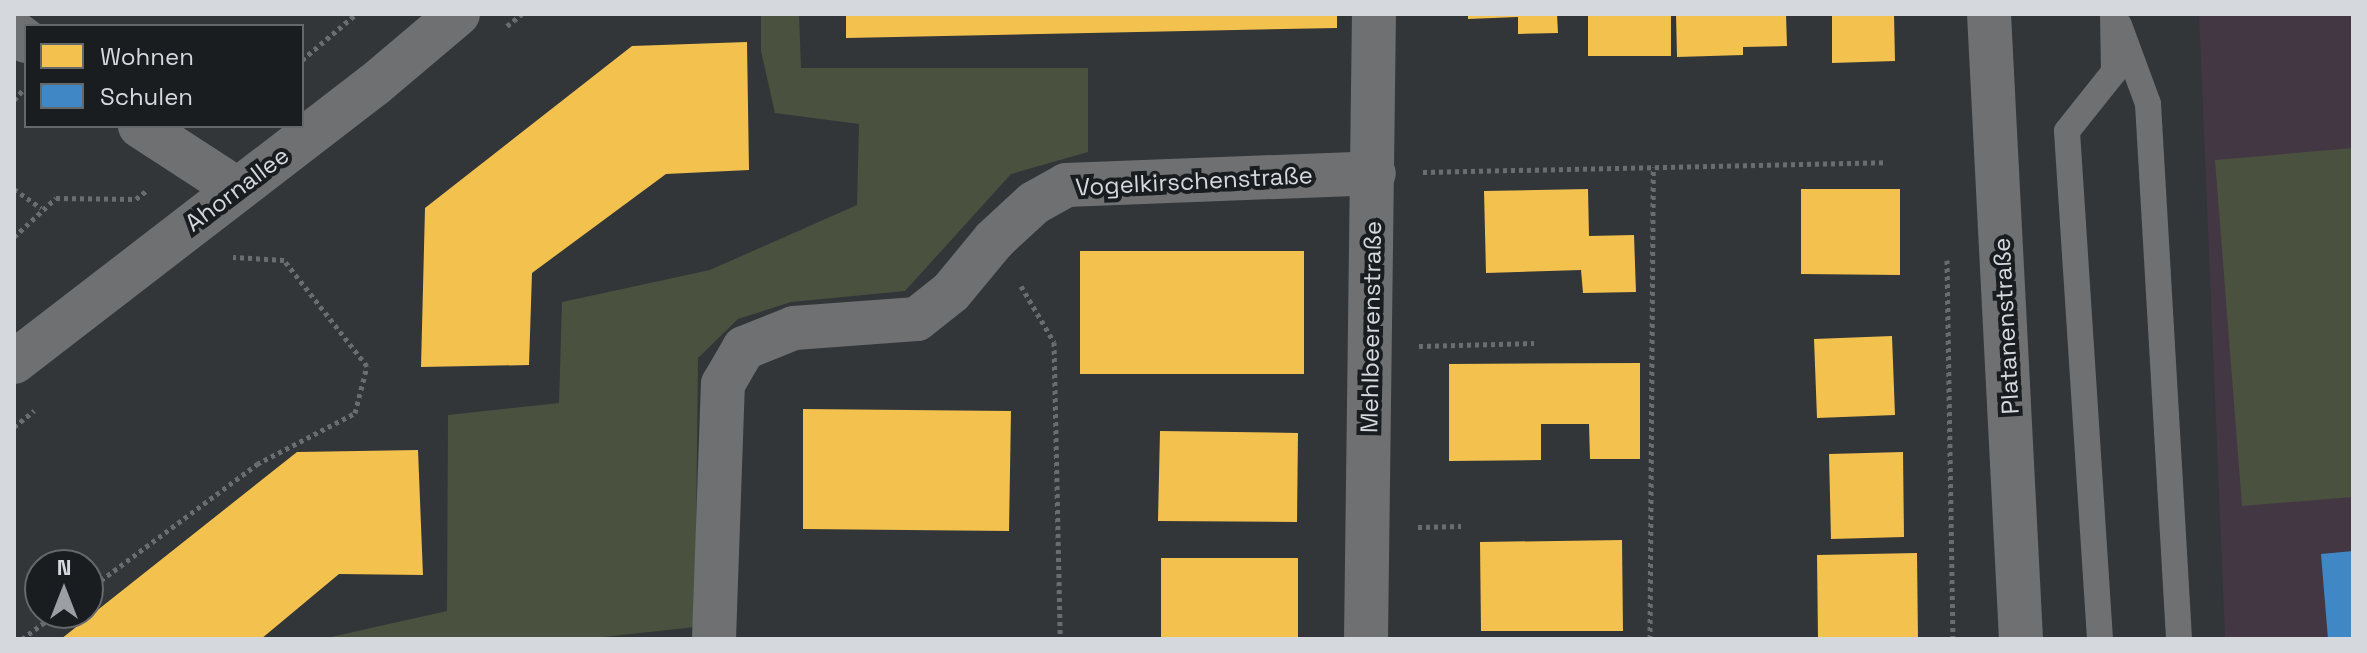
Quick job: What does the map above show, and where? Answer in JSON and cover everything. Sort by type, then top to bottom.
[{"type":"street","name":"Ahornallee","points":[[14,362],[458,14]]},
{"type":"street","name":"Mehlbeerenstraße","points":[[1366,639],[1374,14]]},
{"type":"street","name":"Platanenstraße","points":[[1989,14],[2021,639]]},
{"type":"street","points":[[143,128],[184,160],[237,189]]},
{"type":"street","name":"Vogelkirschenstraße","points":[[714,639],[723,384],[744,348],[794,328],[917,319],[951,292],[994,240],[1034,203],[1066,185],[1374,173]]},
{"type":"lane","points":[[2100,639],[2067,131],[2114,72],[2114,14]]},
{"type":"lane","points":[[2114,14],[2148,104],[2179,639]]},
{"type":"path","points":[[304,58],[356,14]]},
{"type":"path","points":[[14,237],[41,208],[56,198],[136,199],[184,160]]},
{"type":"path","points":[[1374,173],[1886,162]]},
{"type":"path","points":[[1650,639],[1653,167]]},
{"type":"path","points":[[14,189],[41,208]]},
{"type":"path","points":[[104,578],[257,464],[355,413],[367,366],[284,260],[224,256],[200,217]]},
{"type":"path","points":[[994,240],[1054,342],[1060,639]]},
{"type":"path","points":[[1947,248],[1953,639]]},
{"type":"path","points":[[1371,348],[1534,343]]},
{"type":"shaded area","points":[[2199,14],[2353,14],[2353,639],[2225,639]]},
{"type":"green space","points":[[761,14],[799,14],[801,68],[1088,68],[1088,152],[1011,174],[905,291],[791,302],[738,319],[698,358],[695,627],[585,639],[322,639],[447,611],[448,415],[559,403],[562,302],[710,270],[857,205],[859,124],[775,113],[761,51]]},
{"type":"green space","points":[[2353,148],[2353,497],[2242,506],[2215,160]]},
{"type":"building: Wohnen","points":[[846,14],[1337,14],[1337,28],[846,38]]},
{"type":"building: Wohnen","points":[[1468,14],[1557,14],[1558,33],[1518,34],[1518,17],[1468,19]]},
{"type":"building: Wohnen","points":[[1588,14],[1671,14],[1671,56],[1588,56]]},
{"type":"building: Wohnen","points":[[1676,14],[1786,14],[1787,46],[1743,47],[1743,55],[1677,57]]},
{"type":"building: Wohnen","points":[[1832,14],[1894,14],[1895,61],[1832,63]]},
{"type":"building: Wohnen","points":[[747,42],[749,170],[666,174],[532,273],[529,365],[421,367],[425,208],[632,46]]},
{"type":"building: Wohnen","points":[[1588,189],[1589,236],[1634,235],[1636,292],[1583,293],[1581,270],[1486,273],[1484,191]]},
{"type":"building: Wohnen","points":[[1801,189],[1900,189],[1900,275],[1801,274]]},
{"type":"building: Wohnen","points":[[1080,251],[1304,251],[1304,374],[1080,374]]},
{"type":"building: Wohnen","points":[[1892,336],[1895,415],[1817,418],[1814,339]]},
{"type":"building: Wohnen","points":[[1640,363],[1640,459],[1590,459],[1589,424],[1541,424],[1541,460],[1449,461],[1449,364]]},
{"type":"building: Wohnen","points":[[803,409],[1011,411],[1009,531],[803,529]]},
{"type":"building: Wohnen","points":[[1160,431],[1298,433],[1297,522],[1158,521]]},
{"type":"building: Wohnen","points":[[418,450],[423,575],[339,574],[261,639],[61,639],[74,629],[104,629],[104,605],[297,452]]},
{"type":"building: Wohnen","points":[[1903,452],[1904,537],[1831,539],[1829,454]]},
{"type":"building: Wohnen","points":[[1622,540],[1623,631],[1481,631],[1480,542]]},
{"type":"building: Wohnen","points":[[1917,553],[1918,639],[1818,639],[1817,555]]},
{"type":"building: Wohnen","points":[[1161,558],[1298,558],[1298,639],[1161,639]]},
{"type":"building: Schulen","points":[[2353,551],[2353,639],[2328,639],[2321,554]]}]
